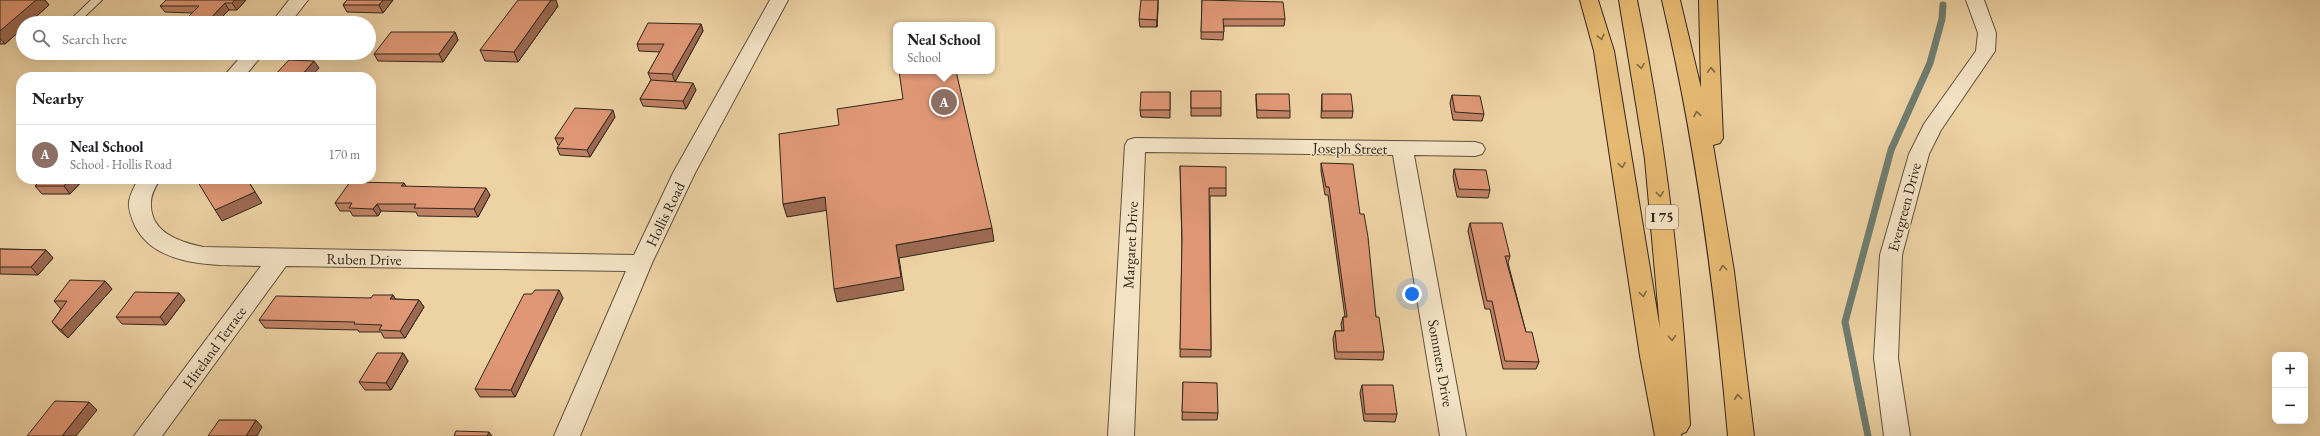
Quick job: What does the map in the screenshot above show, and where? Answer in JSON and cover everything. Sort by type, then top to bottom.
[{"type":"highway","points":[[1588,0],[1604,51],[1652,356],[1668,436]]},
{"type":"highway","name":"I 75","points":[[1628,0],[1639,52],[1657,170],[1667,264],[1677,436]]},
{"type":"highway","points":[[1671,0],[1688,68],[1715,207],[1735,362],[1741,436]]},
{"type":"highway","points":[[1708,0],[1715,207]]},
{"type":"street","points":[[286,16],[299,0]]},
{"type":"street","name":"Hollis Road","points":[[567,436],[641,263],[718,108],[779,0]]},
{"type":"street","name":"Evergreen Drive","points":[[1897,436],[1892,412],[1886,358],[1890,255],[1919,154],[1931,129],[1984,51],[1987,33],[1975,0]]},
{"type":"street","points":[[237,72],[248,60]]},
{"type":"street","name":"Margaret Drive","points":[[1121,436],[1134,145],[1226,146]]},
{"type":"street","name":"Joseph Street","points":[[1226,146],[1475,149]]},
{"type":"street","name":"Sommers Drive","points":[[1402,148],[1453,436]]},
{"type":"street","name":"Ruben Drive","points":[[147,184],[139,204],[148,232],[175,249],[194,255],[641,263]]},
{"type":"street","name":"Hireland Terrace","points":[[148,436],[280,257]]},
{"type":"lane","points":[[80,16],[97,0]]},
{"type":"building","points":[[0,0],[36,0],[16,16],[0,31]]},
{"type":"building","points":[[166,0],[235,0],[232,3],[225,3],[213,16],[189,16],[199,6],[160,6]]},
{"type":"building","points":[[347,0],[383,0],[379,5],[343,5]]},
{"type":"building","points":[[518,0],[551,0],[514,52],[480,50]]},
{"type":"building","points":[[1141,0],[1158,0],[1157,20],[1139,19]]},
{"type":"building","points":[[1202,0],[1283,2],[1285,19],[1223,19],[1224,32],[1201,32]]},
{"type":"building","points":[[648,23],[701,24],[672,74],[648,73],[664,44],[637,44]]},
{"type":"building","points":[[391,32],[455,32],[439,54],[376,54],[376,51]]},
{"type":"building","points":[[289,60],[314,61],[304,72],[278,72]]},
{"type":"building","points":[[899,74],[957,74],[992,228],[896,245],[901,277],[834,289],[825,197],[783,204],[779,134],[839,125],[837,109],[903,99]]},
{"type":"building","points":[[651,80],[693,83],[683,101],[640,99]]},
{"type":"building","points":[[1191,91],[1221,91],[1221,108],[1191,108]]},
{"type":"building","points":[[1141,92],[1170,92],[1170,110],[1140,110]]},
{"type":"building","points":[[1256,94],[1289,94],[1290,111],[1257,110]]},
{"type":"building","points":[[1322,94],[1351,94],[1353,111],[1322,111]]},
{"type":"building","points":[[1452,95],[1480,96],[1484,114],[1455,112]]},
{"type":"building","points":[[575,108],[613,110],[587,150],[557,148],[564,138],[555,138]]},
{"type":"building","points":[[1321,163],[1353,164],[1360,214],[1364,214],[1368,237],[1376,317],[1379,317],[1384,352],[1337,352],[1335,331],[1344,331],[1343,317],[1347,317],[1329,187],[1326,187]]},
{"type":"building","points":[[1180,166],[1226,167],[1226,188],[1209,188],[1211,350],[1180,349],[1182,238]]},
{"type":"building","points":[[1454,169],[1486,170],[1490,190],[1459,189]]},
{"type":"building","points":[[404,183],[401,186],[486,188],[474,209],[414,208],[416,204],[377,204],[373,209],[349,208],[352,203],[335,203],[349,184]]},
{"type":"building","points":[[37,184],[66,184],[64,186],[35,186]]},
{"type":"building","points":[[199,184],[250,184],[255,192],[215,210]]},
{"type":"building","points":[[1470,223],[1502,223],[1510,256],[1505,256],[1526,332],[1532,332],[1539,362],[1505,361],[1492,301],[1487,301]]},
{"type":"building","points":[[0,249],[46,250],[31,267],[0,267]]},
{"type":"building","points":[[70,280],[105,281],[61,330],[52,322],[67,301],[54,301]]},
{"type":"building","points":[[535,290],[559,290],[511,390],[475,389],[524,294],[532,294]]},
{"type":"building","points":[[135,292],[179,293],[160,317],[116,317]]},
{"type":"building","points":[[373,295],[393,295],[390,299],[419,300],[400,331],[379,330],[382,325],[354,324],[355,322],[259,320],[276,296],[371,298]]},
{"type":"building","points":[[377,353],[403,353],[386,383],[359,382]]},
{"type":"building","points":[[1183,382],[1217,383],[1218,413],[1182,412]]},
{"type":"building","points":[[1362,385],[1393,385],[1397,414],[1365,414]]},
{"type":"building","points":[[55,401],[89,402],[62,436],[27,436]]},
{"type":"building","points":[[219,420],[256,420],[246,436],[208,436]]},
{"type":"building","points":[[456,431],[489,432],[487,436],[454,436]]},
{"type":"waterway","points":[[1868,436],[1845,322],[1891,150],[1930,63],[1942,19],[1943,5]]},
{"type":"place","name":"Neal School","points":[[944,102]]}]
